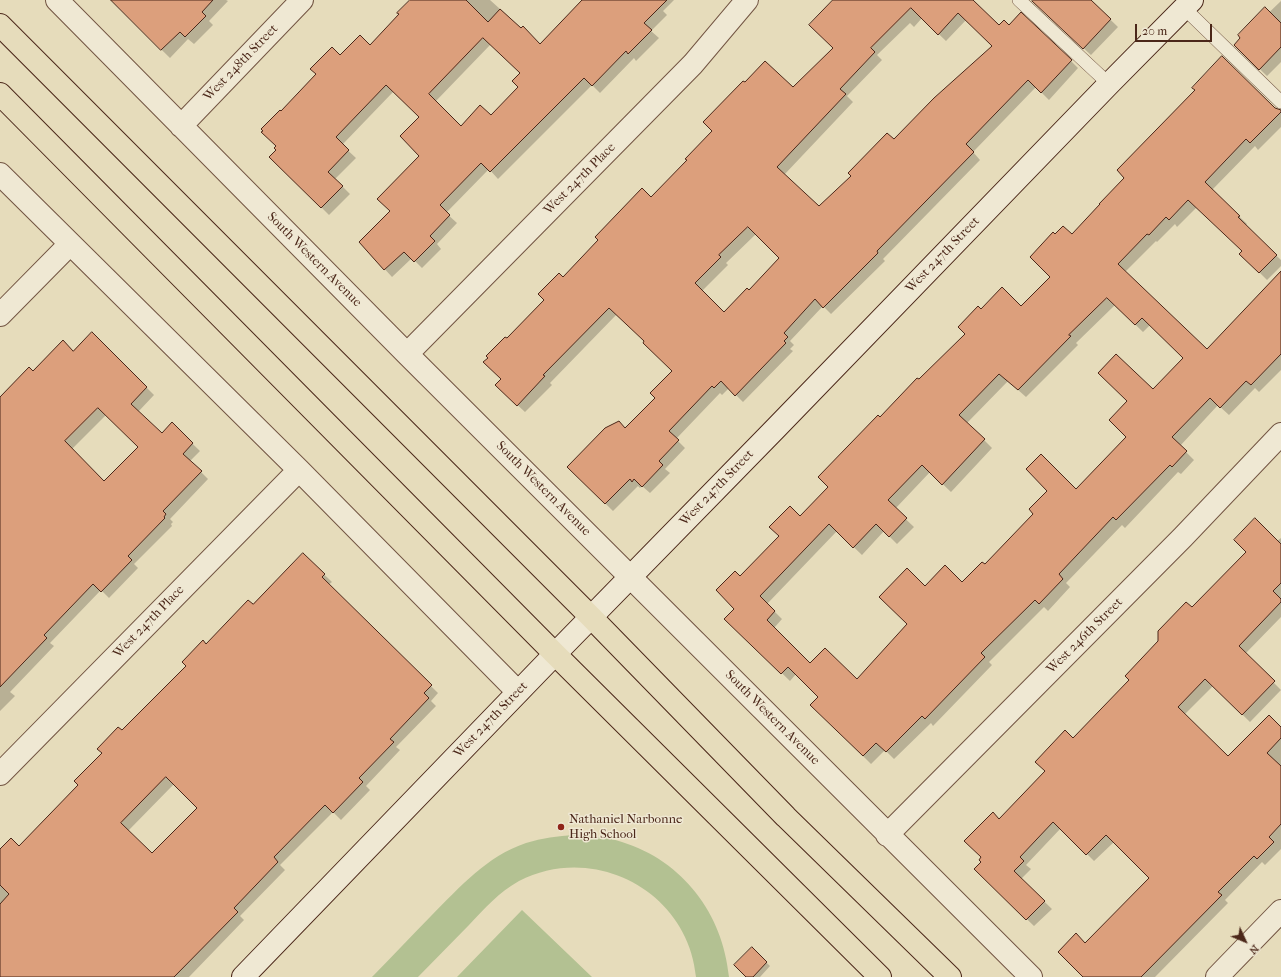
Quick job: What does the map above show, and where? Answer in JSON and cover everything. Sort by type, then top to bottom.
[{"type":"main road","points":[[0,25],[591,618],[786,817],[950,977]]},
{"type":"main road","points":[[0,94],[555,654],[880,977]]},
{"type":"street","name":"South Western Avenue","points":[[57,0],[407,354],[631,576],[887,835],[1031,977]]},
{"type":"street","name":"West 248th Street","points":[[182,126],[302,0]]},
{"type":"street","name":"West 247th Place","points":[[407,354],[693,64],[747,0]]},
{"type":"street","name":"West 247th Street","points":[[243,977],[518,692],[1188,4]]},
{"type":"street","points":[[0,174],[299,470],[518,692]]},
{"type":"street","points":[[0,315],[70,244]]},
{"type":"street","name":"West 246th Street","points":[[887,835],[1178,543],[1281,434]]},
{"type":"street","name":"West 247th Place","points":[[0,774],[299,470]]},
{"type":"street","points":[[1217,977],[1281,911]]},
{"type":"lane","points":[[1019,0],[1109,84]]},
{"type":"lane","points":[[1188,4],[1281,102]]},
{"type":"green space","points":[[574,835],[593,836],[622,842],[644,851],[664,862],[681,876],[696,893],[709,912],[718,932],[725,954],[729,977],[696,977],[689,947],[676,921],[657,899],[633,882],[606,872],[578,868],[548,870],[512,885],[486,907],[418,977],[372,977],[453,894],[486,864],[526,843]]},
{"type":"green space","points":[[522,910],[592,977],[457,977]]},
{"type":"building","points":[[111,0],[213,0],[202,12],[206,16],[185,37],[180,32],[161,50]]},
{"type":"building","points":[[410,0],[466,0],[488,22],[500,9],[521,28],[523,26],[540,44],[582,0],[667,0],[644,23],[652,30],[628,54],[626,51],[592,86],[584,78],[490,172],[481,163],[440,205],[450,215],[430,236],[435,241],[414,262],[404,252],[384,270],[359,242],[390,211],[377,199],[419,156],[400,136],[419,117],[386,85],[336,137],[349,150],[328,172],[343,186],[321,208],[269,157],[276,150],[274,148],[276,146],[261,132],[263,131],[261,129],[280,110],[281,111],[316,74],[310,69],[332,47],[340,55],[360,35],[370,45],[399,14],[397,13]],"holes":[[[483,38],[520,73],[512,81],[518,87],[491,115],[480,105],[461,126],[429,94]]]},
{"type":"building","points":[[833,0],[973,0],[999,25],[1004,20],[1009,25],[1021,12],[1072,60],[1041,93],[1028,80],[966,144],[974,152],[877,251],[878,253],[823,308],[815,299],[784,333],[788,337],[784,341],[786,343],[735,396],[721,381],[714,388],[712,386],[669,431],[679,440],[659,461],[663,465],[642,487],[634,479],[632,482],[630,479],[605,504],[567,467],[605,428],[619,421],[625,428],[655,398],[650,393],[672,371],[643,343],[644,341],[609,308],[543,375],[545,376],[517,406],[495,385],[501,379],[483,362],[488,358],[486,356],[505,337],[507,338],[544,300],[538,294],[559,273],[563,277],[598,240],[595,237],[642,188],[651,197],[687,160],[685,159],[712,131],[703,122],[765,61],[793,87],[833,48],[809,25]],"holes":[[[911,8],[938,35],[958,13],[992,46],[934,98],[894,139],[887,133],[848,173],[851,176],[819,206],[777,167],[846,94],[840,89],[875,52],[871,48]],[[748,227],[779,258],[749,290],[747,288],[724,312],[695,283],[721,257],[719,255]]]},
{"type":"building","points":[[1091,0],[1111,19],[1083,49],[1032,1]]},
{"type":"building","points":[[1265,7],[1281,23],[1281,47],[1259,70],[1234,45],[1240,38],[1238,35]]},
{"type":"building","points":[[1222,56],[1275,108],[1281,110],[1281,112],[1250,143],[1246,139],[1205,182],[1277,255],[1259,273],[1239,254],[1242,251],[1188,200],[1169,220],[1166,217],[1149,235],[1147,234],[1118,264],[1207,349],[1281,271],[1281,354],[1251,385],[1246,381],[1220,408],[1210,398],[1172,437],[1187,451],[1172,467],[1170,465],[1116,520],[1113,517],[1059,574],[1063,579],[1039,604],[1035,600],[981,653],[985,657],[925,719],[922,716],[886,752],[876,743],[863,756],[810,705],[818,697],[788,667],[781,674],[724,619],[734,609],[716,590],[735,571],[740,576],[779,536],[769,527],[790,506],[800,516],[828,487],[818,477],[878,415],[880,417],[917,378],[919,379],[965,334],[958,327],[978,306],[981,309],[1002,287],[1021,306],[1050,277],[1030,257],[1053,232],[1055,234],[1063,226],[1072,234],[1124,178],[1117,170],[1195,90],[1192,88]],"holes":[[[1107,298],[1135,325],[1142,318],[1183,358],[1153,389],[1116,354],[1098,373],[1127,401],[1109,420],[1126,437],[1076,489],[1041,454],[1026,469],[1047,491],[1029,509],[1033,514],[985,564],[982,562],[962,582],[945,565],[925,586],[907,568],[879,597],[907,624],[857,679],[825,648],[810,663],[767,620],[775,611],[760,596],[829,524],[853,548],[876,524],[889,537],[907,518],[888,500],[922,465],[942,485],[985,439],[959,415],[999,374],[1018,390],[1071,336],[1069,335]]]},
{"type":"building","points":[[92,332],[147,387],[131,404],[162,433],[172,422],[193,443],[183,454],[202,471],[163,511],[166,514],[164,517],[165,518],[128,556],[132,560],[101,592],[93,584],[44,635],[47,638],[0,687],[0,397],[29,367],[33,371],[63,340],[73,351]],"holes":[[[98,408],[138,447],[104,481],[65,441]]]},
{"type":"building","points":[[1255,518],[1281,544],[1281,583],[1273,591],[1281,599],[1281,602],[1239,646],[1275,681],[1242,715],[1205,679],[1178,707],[1228,756],[1269,715],[1281,727],[1281,738],[1267,753],[1281,766],[1281,824],[1269,837],[1274,842],[1257,859],[1254,856],[1218,892],[1222,895],[1141,977],[1083,977],[1058,952],[1076,933],[1085,943],[1149,878],[1106,835],[1086,855],[1053,822],[1020,857],[1024,861],[1014,871],[1045,901],[1026,920],[974,869],[981,862],[979,860],[981,857],[964,841],[993,812],[999,819],[1045,771],[1035,762],[1065,730],[1073,738],[1129,680],[1125,676],[1158,641],[1158,631],[1186,602],[1192,607],[1246,552],[1234,540]]},
{"type":"building","points":[[303,553],[325,574],[322,577],[432,685],[424,693],[429,698],[390,739],[394,742],[359,778],[363,782],[333,813],[325,805],[274,857],[278,862],[234,908],[238,912],[174,977],[0,977],[0,904],[9,894],[0,885],[0,849],[11,838],[19,846],[78,785],[74,781],[102,753],[97,749],[118,727],[122,730],[186,666],[182,662],[203,640],[206,644],[248,600],[253,604]],"holes":[[[166,777],[197,808],[152,853],[121,823]]]},
{"type":"building","points":[[752,947],[767,962],[753,977],[746,977],[734,965]]},
{"type":"place","name":"Nathaniel Narbonne High School","points":[[561,827]]}]
